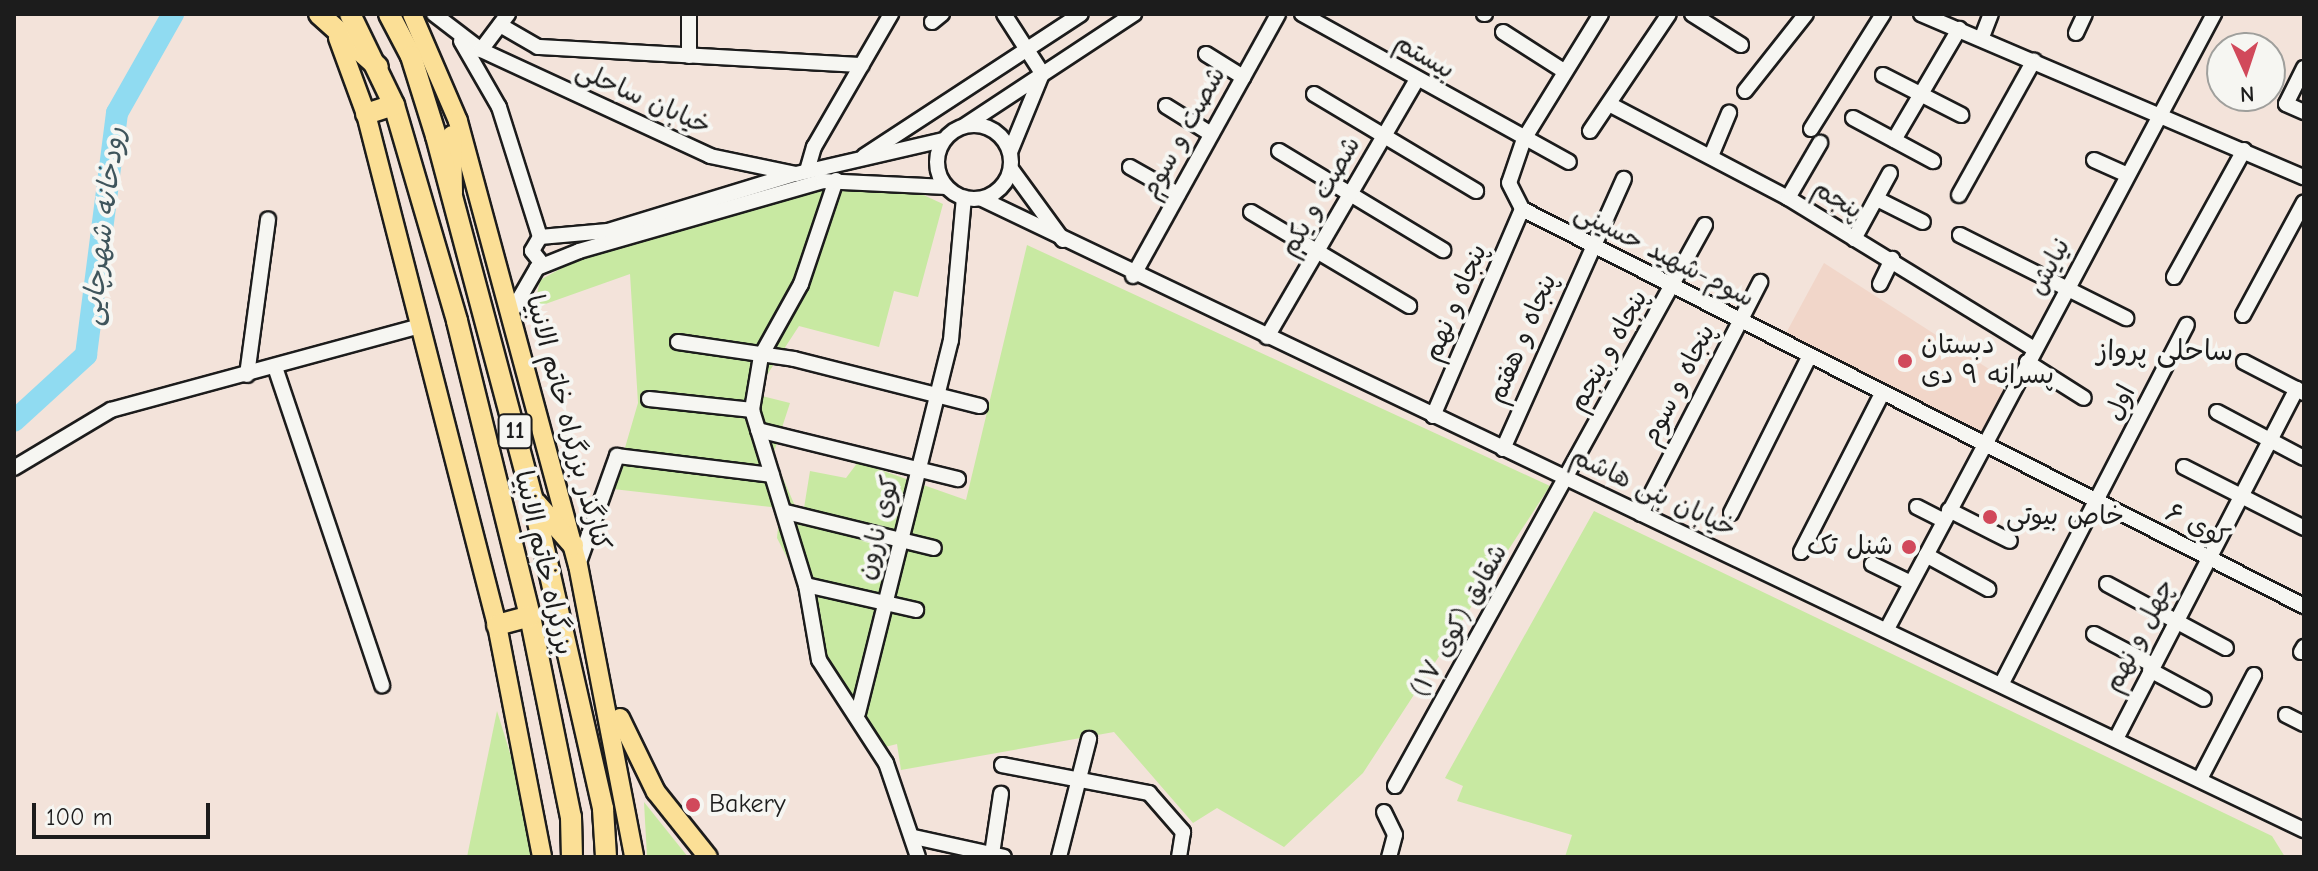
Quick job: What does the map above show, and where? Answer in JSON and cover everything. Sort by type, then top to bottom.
[{"type":"highway","points":[[319,14],[338,38],[381,70]]},
{"type":"highway","name":"بزرگراه خاتم الانبیا","points":[[350,14],[381,70],[394,105],[530,616],[571,817],[572,857]]},
{"type":"highway","name":"بزرگراه خاتم الانبیا","points":[[389,14],[411,56],[533,498],[603,809],[606,857]]},
{"type":"highway","points":[[366,114],[394,105]]},
{"type":"highway","points":[[533,498],[576,555]]},
{"type":"highway","points":[[497,625],[530,616]]},
{"type":"main road","name":"کنارگذر بزرگراه خاتم الانبیا","points":[[412,14],[438,65],[511,313],[533,405],[576,555],[603,677],[634,857]]},
{"type":"main road","points":[[338,38],[366,114],[497,625],[542,857]]},
{"type":"main road","points":[[438,65],[455,158],[452,196]]},
{"type":"main road","points":[[533,405],[533,498]]},
{"type":"main road","points":[[603,677],[656,792],[708,857]]},
{"type":"street","name":"خیابان ساحلی","points":[[434,14],[481,50],[661,139],[738,162],[802,172],[852,164],[943,140]]},
{"type":"street","points":[[689,14],[689,56]]},
{"type":"street","points":[[540,237],[608,231],[802,172],[891,14]]},
{"type":"street","points":[[1004,14],[1042,73]]},
{"type":"street","points":[[852,164],[1081,14]]},
{"type":"street","points":[[945,187],[937,169],[943,140],[1134,14]]},
{"type":"street","name":"شصت و سوم","points":[[1133,276],[1278,14]]},
{"type":"street","name":"بیستم","points":[[1302,14],[1416,81],[1569,162]]},
{"type":"street","points":[[1522,209],[1509,183],[1524,139],[1601,14]]},
{"type":"street","points":[[1590,131],[1669,14]]},
{"type":"street","points":[[1692,14],[1741,45]]},
{"type":"street","points":[[1745,91],[1806,14]]},
{"type":"street","points":[[1811,129],[1883,14]]},
{"type":"street","points":[[1921,14],[1982,37],[2304,177]]},
{"type":"street","points":[[1982,37],[1991,14]]},
{"type":"street","points":[[2076,33],[2085,14]]},
{"type":"street","name":"نیایش","points":[[1887,629],[2158,113],[2214,14]]},
{"type":"street","points":[[481,50],[504,19],[538,47],[862,65]]},
{"type":"street","points":[[453,29],[499,107],[540,237],[532,251],[542,264]]},
{"type":"street","points":[[1894,140],[1959,29]]},
{"type":"street","points":[[1503,32],[1564,71]]},
{"type":"street","points":[[1206,54],[1243,77]]},
{"type":"street","points":[[1959,195],[2034,60]]},
{"type":"street","points":[[2304,68],[2286,104],[2304,112]]},
{"type":"street","points":[[511,313],[542,264],[805,186],[836,180],[945,187],[964,198],[982,199],[1001,188],[1011,169],[1010,152],[1042,73]]},
{"type":"street","points":[[1883,75],[1961,115]]},
{"type":"street","name":"شصت و یکم","points":[[1267,337],[1416,81]]},
{"type":"street","points":[[1314,94],[1476,191]]},
{"type":"street","name":"پنجم","points":[[1609,104],[1788,198],[1892,259],[2084,398]]},
{"type":"street","points":[[1166,106],[1211,134]]},
{"type":"street","points":[[1711,156],[1729,113]]},
{"type":"street","points":[[1853,118],[1933,161]]},
{"type":"street","points":[[964,126],[993,129],[1010,152]]},
{"type":"street","points":[[1788,198],[1820,143]]},
{"type":"street","points":[[2174,277],[2244,150]]},
{"type":"street","points":[[1279,151],[1443,250]]},
{"type":"street","points":[[2094,160],[2126,174]]},
{"type":"street","points":[[738,162],[747,177],[744,192]]},
{"type":"street","points":[[1130,167],[1178,194]]},
{"type":"street","points":[[1011,169],[1066,243]]},
{"type":"street","points":[[1854,239],[1879,200],[1890,173]]},
{"type":"street","name":"پنجاه و هفتم","points":[[1503,449],[1588,247],[1624,179]]},
{"type":"street","points":[[836,180],[801,284],[761,356],[752,410],[786,512],[806,585],[819,660],[858,713],[886,763],[914,837],[918,857]]},
{"type":"street","name":"کوی نارون","points":[[858,713],[951,340],[964,198]]},
{"type":"street","name":"خیابان بنی هاشم","points":[[982,199],[1133,276],[2117,737],[2304,830]]},
{"type":"street","points":[[1879,200],[1923,222]]},
{"type":"street","points":[[2243,315],[2304,202]]},
{"type":"street","name":"سوم-شهید حسینی","points":[[1522,209],[1588,247],[1983,446]]},
{"type":"street","name":"پنجاه و نهم","points":[[1433,416],[1522,209]]},
{"type":"street","points":[[1251,212],[1409,306]]},
{"type":"street","points":[[247,375],[268,219]]},
{"type":"street","name":"پنجاه و پنجم","points":[[1566,480],[1705,225]]},
{"type":"street","points":[[1960,235],[2126,318]]},
{"type":"street","points":[[1880,284],[1892,259]]},
{"type":"street","points":[[1739,321],[1760,282]]},
{"type":"street","name":"پنجاه و سوم","points":[[1641,514],[1739,321]]},
{"type":"street","name":"اول","points":[[2002,683],[2187,325]]},
{"type":"street","points":[[14,468],[111,410],[421,326]]},
{"type":"street","points":[[678,342],[761,356],[980,406]]},
{"type":"street","points":[[1731,513],[1809,357]]},
{"type":"street","points":[[2244,362],[2301,391]]},
{"type":"street","points":[[275,367],[382,685]]},
{"type":"street","name":"چهل و نهم","points":[[2117,737],[2207,557],[2270,440],[2301,391]]},
{"type":"street","points":[[1801,552],[1882,394]]},
{"type":"street","points":[[649,399],[752,410]]},
{"type":"street","points":[[2217,412],[2304,458]]},
{"type":"street","points":[[758,430],[958,479]]},
{"type":"street","name":"کوی ۶","points":[[1983,446],[2304,606]]},
{"type":"street","points":[[576,555],[617,456],[772,475]]},
{"type":"street","points":[[2184,467],[2304,528]]},
{"type":"street","name":"شقایق (کوی ۱۷)","points":[[1395,786],[1566,480]]},
{"type":"street","points":[[1917,507],[1946,515],[2010,541]]},
{"type":"street","points":[[786,512],[934,548]]},
{"type":"street","points":[[1926,555],[1988,589]]},
{"type":"street","points":[[1872,564],[1911,583]]},
{"type":"street","points":[[2107,584],[2226,648]]},
{"type":"street","points":[[806,585],[916,610]]},
{"type":"street","points":[[2094,634],[2204,699]]},
{"type":"street","points":[[2201,777],[2254,675]]},
{"type":"street","points":[[2286,715],[2304,724]]},
{"type":"street","points":[[1059,857],[1074,780],[1089,739]]},
{"type":"street","points":[[1002,765],[1149,793],[1183,832],[1179,857]]},
{"type":"street","points":[[914,837],[998,856],[1001,794]]},
{"type":"street","points":[[1384,812],[1395,835],[1389,857]]},
{"type":"shaded area","name":"دبستان پسرانه ۹ دی","points":[[1824,263],[2017,387],[1985,436],[1785,335]]},
{"type":"green space","points":[[813,180],[917,192],[943,204],[918,297],[894,291],[879,347],[799,326],[765,378],[762,396],[790,403],[773,455],[795,506],[804,508],[810,471],[846,478],[858,462],[966,500],[1027,245],[1550,486],[1363,773],[1284,847],[1217,808],[1193,823],[1114,732],[901,770],[897,744],[881,748],[868,726],[837,704],[816,658],[803,589],[777,538],[780,508],[613,489],[638,403],[630,274],[534,308],[540,280],[593,251],[748,211],[776,188]]},
{"type":"green space","points":[[1594,511],[2272,836],[2285,857],[1565,857],[1572,835],[1457,801],[1463,786],[1445,778]]},
{"type":"green space","points":[[497,711],[522,792],[531,857],[467,857]]},
{"type":"green space","points":[[644,802],[688,857],[647,857]]},
{"type":"waterway","name":"رودخانه شهرچایی","points":[[14,421],[86,355],[117,113],[173,14]]},
{"type":"place","name":"دبستان پسرانه ۹ دی","points":[[1905,361]]},
{"type":"place","name":"خاص بیوتی","points":[[1990,517]]},
{"type":"place","name":"شنل تک","points":[[1909,547]]},
{"type":"place","name":"Bakery","points":[[693,805]]},
{"type":"district","name":"ساحلی پرواز","points":[[2165,351]]}]
